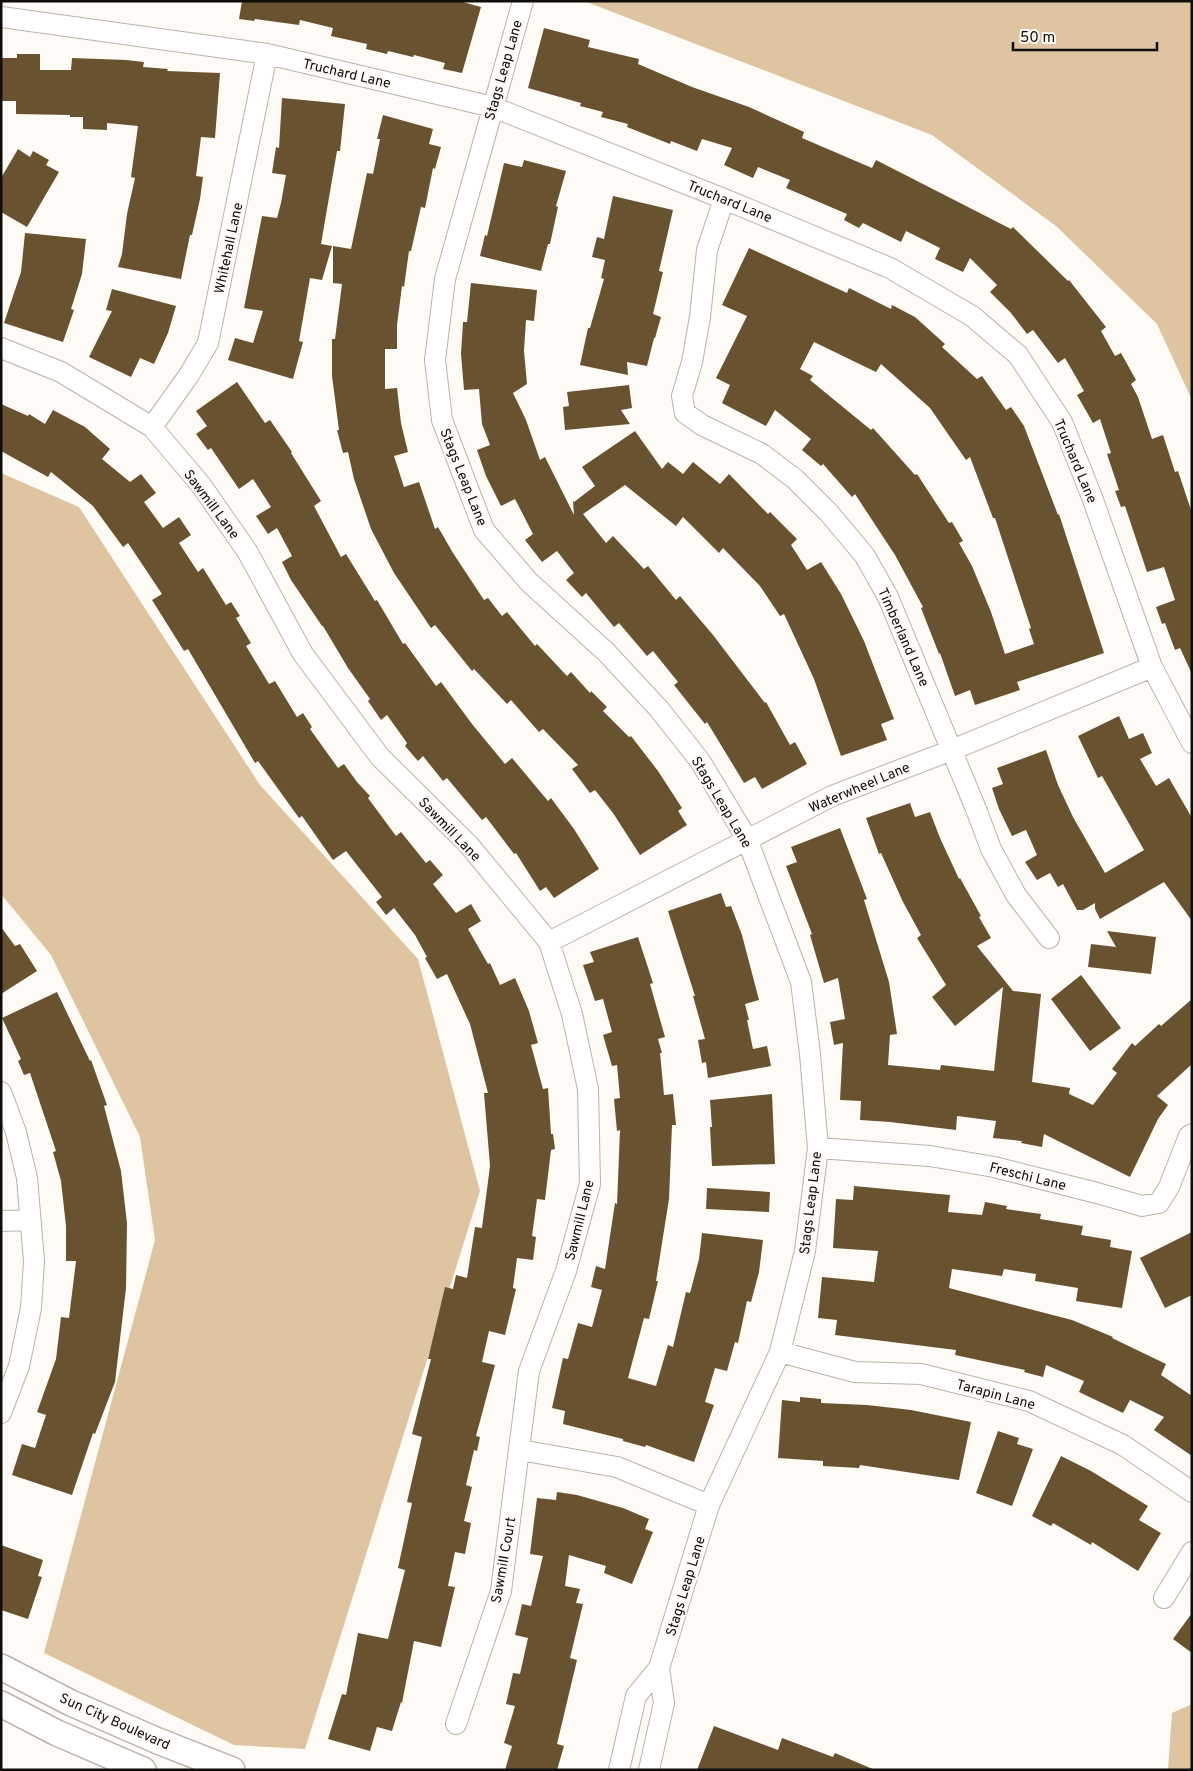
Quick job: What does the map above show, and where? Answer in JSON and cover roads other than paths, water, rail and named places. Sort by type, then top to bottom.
[{"type":"street","name":"Stags Leap Lane","points":[[523,1],[445,279],[434,360],[442,420],[484,530],[529,582],[606,652],[660,709],[700,761],[747,839],[801,982],[810,1054],[818,1148],[805,1251],[780,1352],[709,1505],[659,1668],[636,1696],[619,1770]]},
{"type":"street","name":"Truchard Lane","points":[[1,17],[267,54],[493,107],[724,198],[890,268],[972,316],[1018,355],[1062,422],[1092,497],[1152,667],[1192,743]]},
{"type":"street","name":"Whitehall Lane","points":[[152,427],[189,375],[208,343],[267,54]]},
{"type":"street","name":"Timberland Lane","points":[[724,198],[707,250],[700,317],[692,362],[682,396],[685,413],[702,425],[762,454],[788,474],[829,513],[865,556],[888,597],[952,750]]},
{"type":"street","name":"Sawmill Lane","points":[[1,348],[61,372],[152,427],[201,485],[247,551],[303,654],[380,757],[469,845],[548,942],[572,1014],[588,1089],[590,1184],[566,1271],[529,1371],[520,1450]]},
{"type":"street","name":"Waterwheel Lane","points":[[548,942],[832,796],[952,750],[1152,667]]},
{"type":"street","points":[[952,750],[991,849],[1016,895],[1049,938]]},
{"type":"street","points":[[1,1092],[16,1132],[27,1178],[34,1261],[31,1308],[19,1366],[1,1413]]},
{"type":"street","name":"Freschi Lane","points":[[818,1148],[930,1156],[994,1167],[1142,1206],[1159,1203],[1169,1187],[1189,1136],[1192,1134]]},
{"type":"street","points":[[1,1221],[30,1220]]},
{"type":"street","name":"Tarapin Lane","points":[[780,1352],[855,1372],[921,1374],[1029,1401],[1123,1445],[1192,1492]]},
{"type":"street","points":[[520,1450],[617,1467],[709,1505]]},
{"type":"street","name":"Sawmill Court","points":[[456,1724],[501,1591],[520,1450]]},
{"type":"street","points":[[1164,1598],[1192,1552]]},
{"type":"street","name":"Sun City Boulevard","points":[[1,1667],[71,1703],[158,1741],[232,1770]]},
{"type":"street","name":"Stags Leap Lane","points":[[649,1770],[664,1703],[659,1668]]},
{"type":"street","points":[[1,1704],[57,1733],[143,1770]]}]
